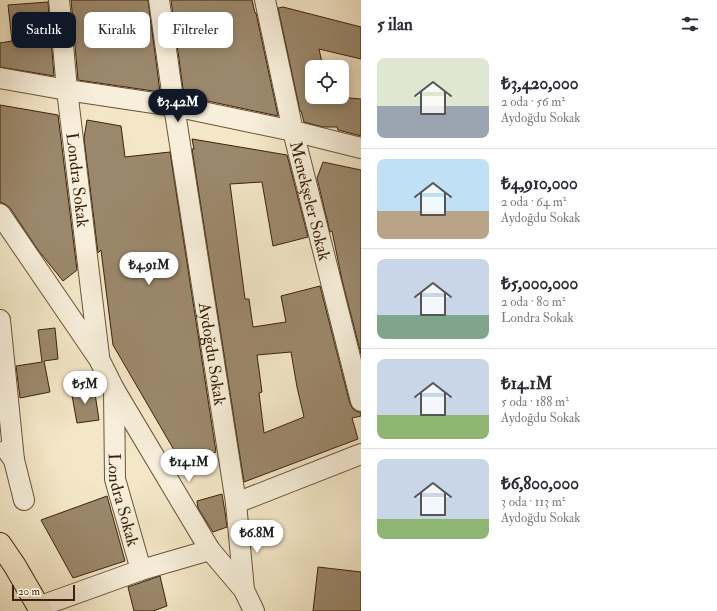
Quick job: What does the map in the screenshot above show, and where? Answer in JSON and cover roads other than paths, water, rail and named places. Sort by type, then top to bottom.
[{"type":"highway","points":[[0,544],[40,609]]},
{"type":"street","name":"Londra Sokak","points":[[59,0],[67,90],[99,359]]},
{"type":"street","name":"Aydoğdu Sokak","points":[[160,0],[174,106],[236,503],[244,590],[254,611]]},
{"type":"street","name":"Menekşeler Sokak","points":[[264,0],[293,131],[361,401]]},
{"type":"street","points":[[0,78],[67,90],[174,106],[293,131],[361,148]]},
{"type":"street","name":"Londra Sokak","points":[[0,214],[99,359],[114,389],[115,479],[141,570]]},
{"type":"street","points":[[0,320],[14,460],[24,500]]},
{"type":"street","points":[[114,389],[210,550],[244,590]]},
{"type":"street","points":[[0,438],[14,460]]},
{"type":"street","points":[[236,503],[361,454]]},
{"type":"street","points":[[40,609],[141,570],[210,550]]}]
